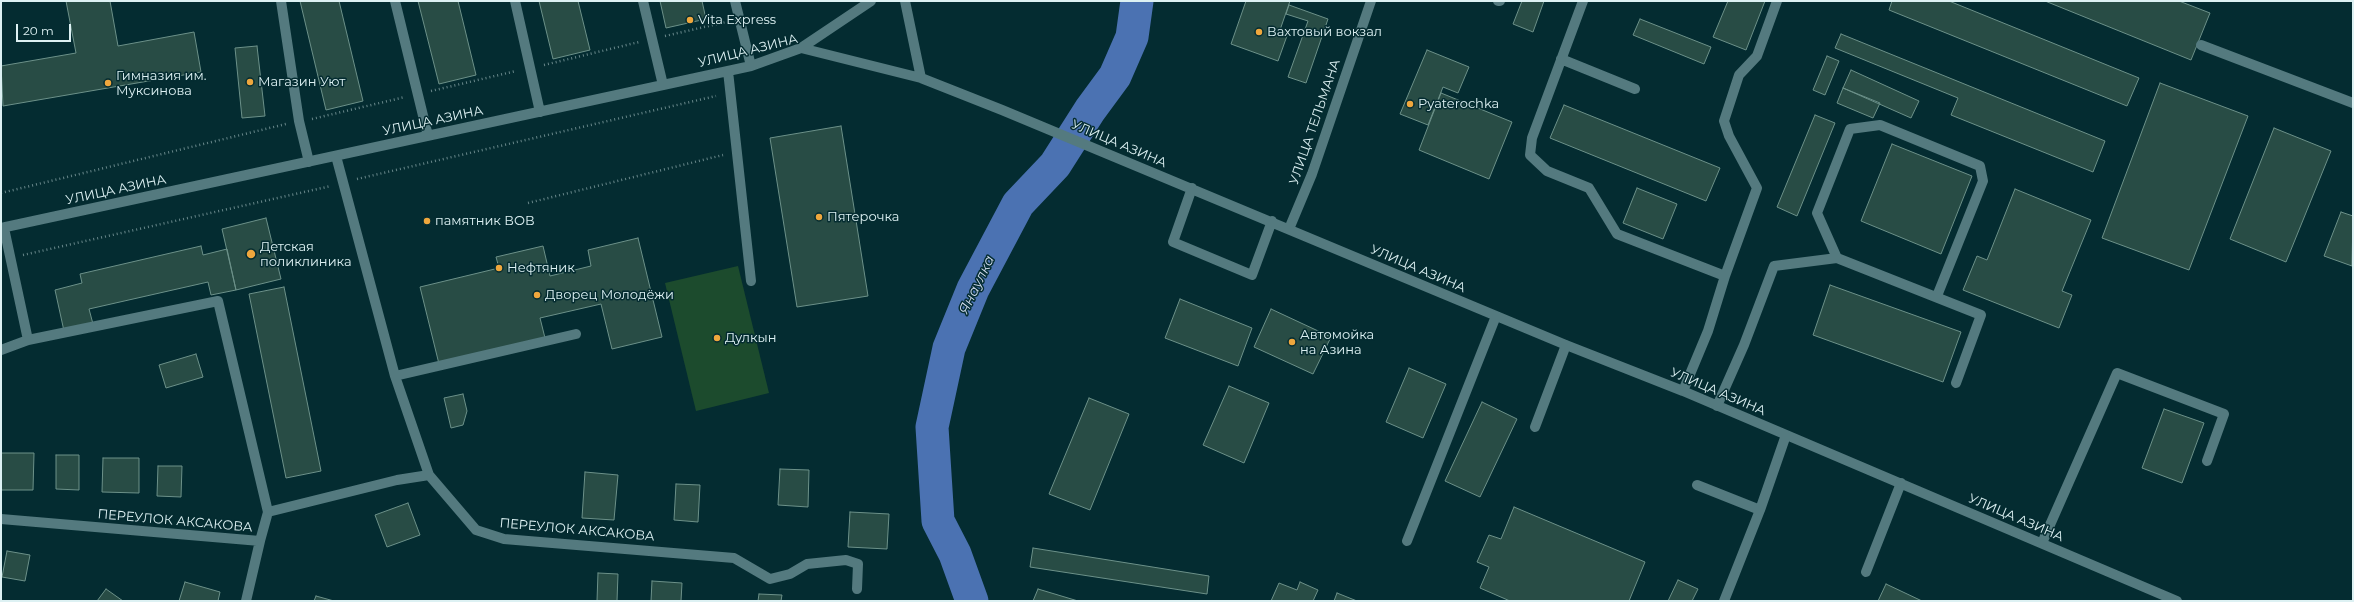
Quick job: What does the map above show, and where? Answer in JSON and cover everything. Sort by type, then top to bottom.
[{"type":"street","points":[[281,1],[299,121],[309,162]]},
{"type":"street","points":[[395,1],[428,136]]},
{"type":"street","points":[[515,1],[540,112]]},
{"type":"street","points":[[643,1],[663,85]]},
{"type":"street","points":[[735,1],[738,19],[751,66]]},
{"type":"street","points":[[801,48],[871,1]]},
{"type":"street","points":[[905,1],[921,78]]},
{"type":"street","name":"УЛИЦА ТЕЛЬМАНА","points":[[1289,228],[1312,174],[1371,1]]},
{"type":"street","points":[[1583,1],[1532,138],[1530,155],[1547,170],[1589,188],[1618,234],[1725,276]]},
{"type":"street","points":[[1683,391],[1708,331],[1725,276],[1757,188],[1729,136],[1724,121],[1739,75],[1757,56],[1777,1]]},
{"type":"street","points":[[2201,45],[2353,103]]},
{"type":"street","name":"УЛИЦА АЗИНА","points":[[2,228],[751,66],[801,48],[921,78],[1002,110],[1289,228],[1566,345],[1683,391],[2177,601]]},
{"type":"street","points":[[1561,60],[1635,89]]},
{"type":"street","points":[[728,71],[752,281]]},
{"type":"street","points":[[1837,258],[1817,213],[1850,129],[1880,125],[1980,166],[1983,181],[1937,296]]},
{"type":"street","points":[[336,156],[395,376],[429,475]]},
{"type":"street","points":[[1192,188],[1173,242],[1252,275],[1272,221]]},
{"type":"street","points":[[2,228],[28,340]]},
{"type":"street","points":[[1717,406],[1744,345],[1774,266],[1837,258],[1937,296],[1981,315],[1956,383]]},
{"type":"street","points":[[1,350],[28,340],[218,301],[268,512]]},
{"type":"street","points":[[1407,541],[1496,316]]},
{"type":"street","points":[[395,376],[576,334]]},
{"type":"street","points":[[1535,427],[1566,345]]},
{"type":"street","points":[[2042,543],[2117,373],[2224,414],[2207,461]]},
{"type":"street","points":[[1724,601],[1760,510],[1786,436]]},
{"type":"street","name":"ПЕРЕУЛОК АКСАКОВА","points":[[1,519],[260,541],[268,512],[397,480],[429,475],[476,530],[504,539],[734,558],[770,579],[790,574],[807,564],[846,560],[858,564],[856,589]]},
{"type":"street","points":[[1866,572],[1901,483]]},
{"type":"street","points":[[1697,485],[1760,510]]},
{"type":"street","points":[[246,601],[260,541]]},
{"type":"path","points":[[1,193],[299,121],[738,19]]},
{"type":"path","points":[[10,258],[343,183],[730,93]]},
{"type":"path","points":[[528,203],[737,152]]},
{"type":"green space","name":"Дулкын","points":[[738,266],[769,393],[696,411],[665,283]]},
{"type":"building","points":[[66,1],[110,1],[118,46],[194,32],[201,72],[3,106],[1,66],[76,53]]},
{"type":"building","points":[[300,1],[339,1],[363,101],[326,110]]},
{"type":"building","points":[[418,1],[458,1],[476,75],[439,84]]},
{"type":"building","points":[[539,1],[578,1],[590,50],[553,59]]},
{"type":"building","points":[[660,1],[702,1],[706,19],[666,28]]},
{"type":"building","name":"Вахтовый вокзал","points":[[1246,1],[1290,1],[1280,30],[1288,33],[1278,61],[1231,44]]},
{"type":"building","points":[[1522,1],[1544,1],[1533,32],[1513,24]]},
{"type":"building","points":[[1728,1],[1765,1],[1746,50],[1713,37]]},
{"type":"building","points":[[1892,1],[1949,1],[2139,78],[2127,106],[1889,10]]},
{"type":"building","points":[[2045,1],[2179,1],[2210,13],[2191,60]]},
{"type":"building","points":[[1289,5],[1328,19],[1306,83],[1288,77],[1308,21],[1286,14]]},
{"type":"building","points":[[1640,19],[1711,47],[1704,64],[1633,35]]},
{"type":"building","points":[[1841,34],[2105,141],[2093,172],[1951,115],[1958,98],[1835,48]]},
{"type":"building","name":"Магазин Уют","points":[[257,46],[265,116],[242,118],[235,48]]},
{"type":"building","points":[[1427,50],[1469,67],[1458,93],[1443,87],[1428,125],[1400,114]]},
{"type":"building","points":[[1827,56],[1839,61],[1825,95],[1813,90]]},
{"type":"building","points":[[1851,70],[1919,101],[1911,118],[1843,88]]},
{"type":"building","points":[[2160,83],[2248,116],[2189,270],[2102,238]]},
{"type":"building","points":[[1843,88],[1880,103],[1873,118],[1837,103]]},
{"type":"building","points":[[1441,93],[1512,122],[1489,179],[1419,150]]},
{"type":"building","points":[[1564,105],[1720,168],[1706,201],[1550,138]]},
{"type":"building","points":[[1815,115],[1835,123],[1797,216],[1777,207]]},
{"type":"building","name":"Пятерочка","points":[[841,126],[868,296],[797,307],[770,138]]},
{"type":"building","points":[[2274,128],[2331,151],[2286,262],[2230,239]]},
{"type":"building","points":[[1892,144],[1972,176],[1941,254],[1861,221]]},
{"type":"building","points":[[1637,188],[1677,204],[1663,239],[1623,223]]},
{"type":"building","points":[[2015,189],[2091,220],[2062,291],[2072,295],[2059,328],[1963,290],[1977,256],[1987,260]]},
{"type":"building","points":[[2341,212],[2353,216],[2352,266],[2324,256]]},
{"type":"building","name":"Детская поликлиника","points":[[266,218],[281,279],[236,290],[222,229]]},
{"type":"building","name":"Дворец Молодёжи","points":[[638,238],[662,337],[612,349],[601,304],[540,318],[545,338],[439,364],[420,287],[499,268],[496,257],[543,246],[550,276],[591,266],[588,250]]},
{"type":"building","points":[[201,246],[203,255],[227,249],[236,290],[211,295],[208,282],[89,309],[93,324],[64,331],[55,290],[82,283],[80,274]]},
{"type":"building","points":[[1830,285],[1961,332],[1943,382],[1813,335]]},
{"type":"building","points":[[284,287],[321,471],[286,478],[249,294]]},
{"type":"building","points":[[1180,299],[1252,328],[1238,366],[1165,338]]},
{"type":"building","name":"Автомойка на Азина","points":[[1271,309],[1331,337],[1313,374],[1254,347]]},
{"type":"building","points":[[196,354],[203,377],[166,388],[159,365]]},
{"type":"building","points":[[1409,368],[1446,384],[1423,438],[1386,422]]},
{"type":"building","points":[[1229,386],[1269,403],[1244,463],[1203,445]]},
{"type":"building","points":[[463,394],[467,411],[463,425],[451,428],[444,398]]},
{"type":"building","points":[[1089,398],[1129,414],[1090,510],[1049,494]]},
{"type":"building","points":[[1482,402],[1517,419],[1480,497],[1445,481]]},
{"type":"building","points":[[2164,409],[2204,423],[2182,483],[2142,468]]},
{"type":"building","points":[[1,453],[34,453],[33,490],[1,490]]},
{"type":"building","points":[[56,455],[79,455],[79,490],[56,489]]},
{"type":"building","points":[[103,458],[139,458],[139,493],[102,492]]},
{"type":"building","points":[[158,466],[182,466],[181,497],[157,496]]},
{"type":"building","points":[[780,469],[809,470],[808,507],[778,505]]},
{"type":"building","points":[[585,472],[618,475],[614,520],[582,518]]},
{"type":"building","points":[[676,484],[700,485],[698,522],[674,520]]},
{"type":"building","points":[[408,503],[420,535],[387,547],[375,515]]},
{"type":"building","points":[[1514,507],[1645,562],[1629,601],[1510,601],[1480,588],[1489,567],[1477,562],[1489,535],[1501,539]]},
{"type":"building","points":[[850,512],[889,514],[887,549],[848,547]]},
{"type":"building","points":[[1033,548],[1209,576],[1207,594],[1030,567]]},
{"type":"building","points":[[7,551],[30,555],[25,581],[2,577]]},
{"type":"building","points":[[598,573],[618,574],[617,601],[597,601]]},
{"type":"building","points":[[1678,580],[1698,589],[1692,601],[1668,601]]},
{"type":"building","points":[[652,581],[682,583],[681,601],[651,601]]},
{"type":"building","points":[[185,582],[220,592],[218,601],[179,601]]},
{"type":"building","points":[[1300,582],[1318,590],[1313,601],[1271,601],[1279,583],[1297,590]]},
{"type":"building","points":[[1886,584],[1922,601],[1878,601]]},
{"type":"building","points":[[106,589],[123,601],[97,601]]},
{"type":"building","points":[[1038,589],[1078,601],[1033,601]]},
{"type":"building","points":[[1337,593],[1357,601],[1334,601]]},
{"type":"building","points":[[759,594],[782,595],[781,601],[758,601]]},
{"type":"building","points":[[316,596],[334,601],[314,601]]},
{"type":"waterway","name":"Янаулка","points":[[972,601],[955,554],[938,521],[932,427],[949,348],[973,289],[1018,204],[1055,165],[1090,110],[1115,76],[1132,37],[1137,1]]},
{"type":"place","name":"Vita Express","points":[[690,20]]},
{"type":"place","name":"Вахтовый вокзал","points":[[1259,32]]},
{"type":"place","name":"Магазин Уют","points":[[250,82]]},
{"type":"place","name":"Гимназия им. Муксинова","points":[[108,83]]},
{"type":"place","name":"Pyaterochka","points":[[1410,104]]},
{"type":"place","name":"Пятерочка","points":[[819,217]]},
{"type":"place","name":"памятник ВОВ","points":[[427,221]]},
{"type":"place","name":"Детская поликлиника","points":[[251,254]]},
{"type":"place","name":"Нефтяник","points":[[499,268]]},
{"type":"place","name":"Дворец Молодёжи","points":[[537,295]]},
{"type":"place","name":"Дулкын","points":[[717,338]]},
{"type":"place","name":"Автомойка на Азина","points":[[1292,342]]}]
